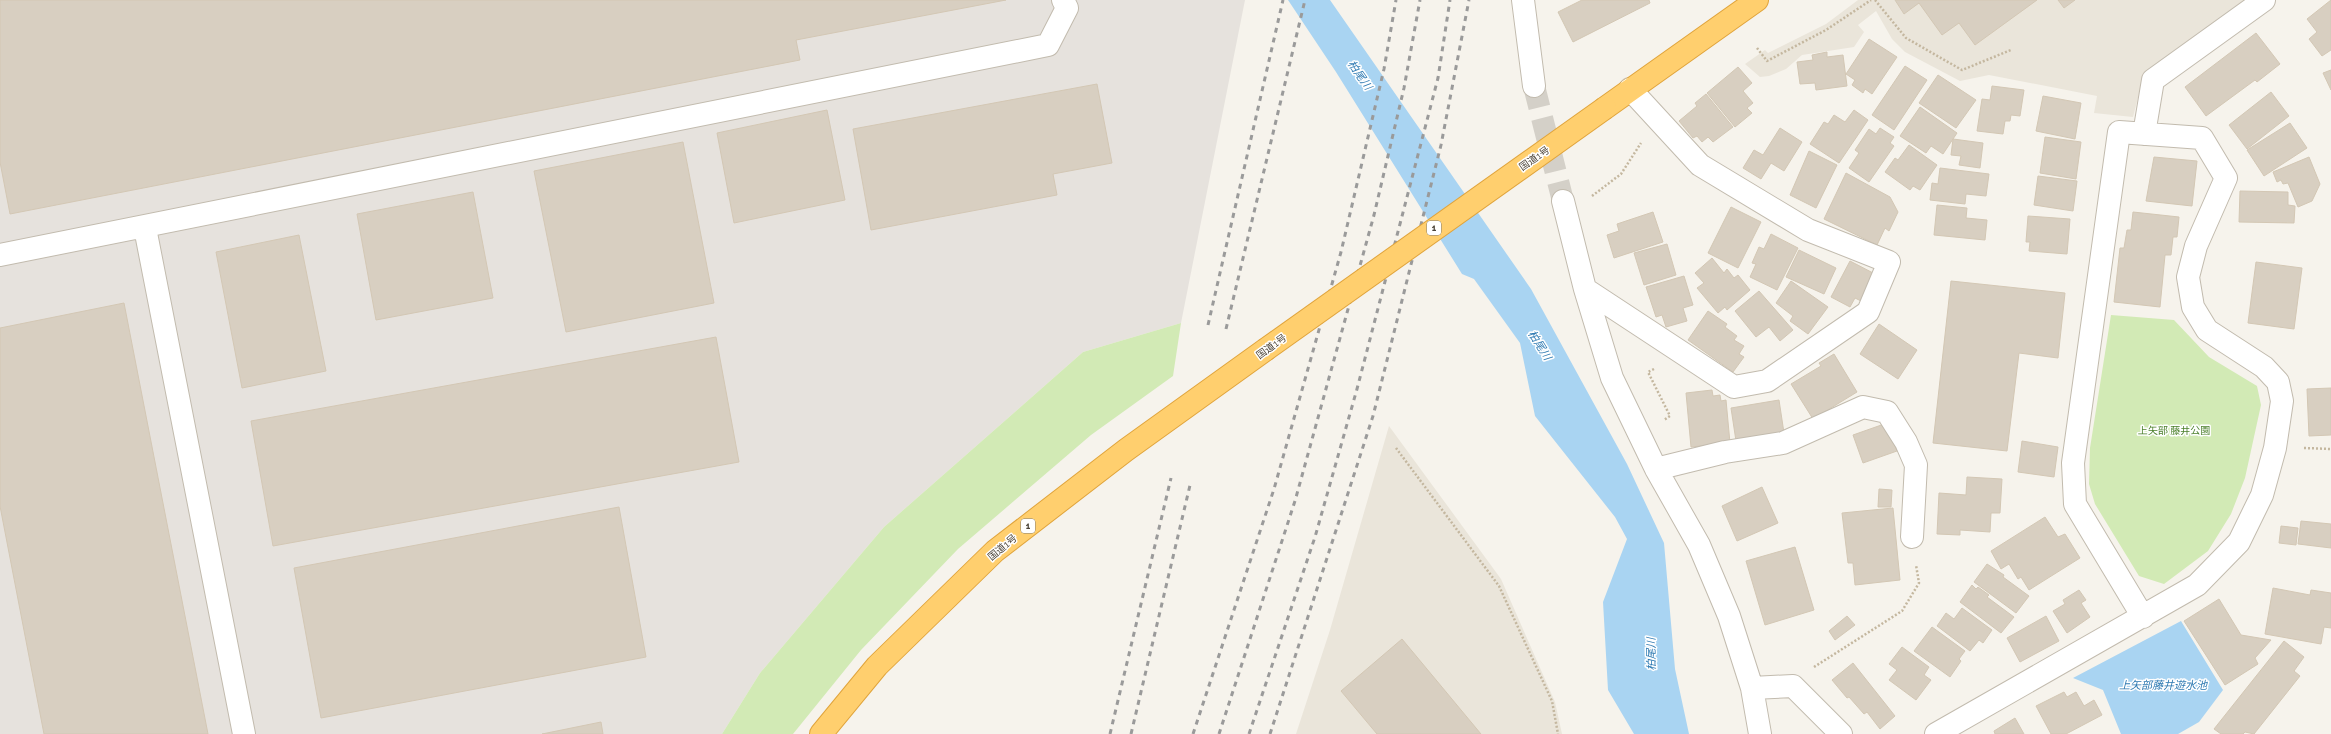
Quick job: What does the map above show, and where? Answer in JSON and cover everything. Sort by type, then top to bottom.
[{"type":"highway","name":"国道1号","points":[[820,734],[877,666],[995,551],[1126,450],[1630,89],[1757,0]]},
{"type":"street","points":[[0,255],[145,228],[1048,45],[1066,8],[1063,0]]},
{"type":"street","points":[[1523,0],[1534,86]]},
{"type":"street","points":[[2144,134],[2153,80],[2264,0]]},
{"type":"street","points":[[1585,289],[1734,387],[1767,381],[1868,312],[1888,262],[1808,230],[1700,165],[1630,89]]},
{"type":"street","points":[[1936,734],[2143,617],[2197,585],[2239,542],[2262,495],[2275,448],[2282,401],[2278,382],[2264,367],[2207,330],[2193,307],[2188,277],[2196,246],[2226,178],[2202,138],[2119,132],[2073,463],[2076,504],[2143,617]]},
{"type":"street","points":[[1563,202],[1585,289],[1612,378],[1656,469],[1699,545],[1729,616],[1752,688],[1760,734]]},
{"type":"street","points":[[145,228],[244,734]]},
{"type":"street","points":[[1656,469],[1725,452],[1783,443],[1863,407],[1887,412],[1906,442],[1916,465],[1912,537]]},
{"type":"street","points":[[1752,688],[1793,686],[1841,734]]},
{"type":"path","points":[[1757,48],[1767,61],[1826,30],[1871,0]]},
{"type":"path","points":[[1875,0],[1906,38],[1962,70],[2011,50]]},
{"type":"path","points":[[1592,196],[1621,174],[1657,119]]},
{"type":"path","points":[[1648,372],[1670,416]]},
{"type":"path","points":[[1396,448],[1499,586],[1552,701],[1558,734]]},
{"type":"path","points":[[2296,448],[2331,449]]},
{"type":"path","points":[[1822,661],[1902,611],[1919,583],[1912,537]]},
{"type":"shaded area","points":[[0,0],[1245,0],[1181,323],[1083,352],[884,527],[760,673],[722,734],[0,734]]},
{"type":"shaded area","points":[[1858,0],[2244,0],[2144,74],[2133,117],[2094,113],[2097,96],[1989,75],[1960,81],[1905,52],[1892,39],[1876,11],[1858,25],[1864,32],[1854,47],[1802,55],[1786,69],[1769,76],[1760,77],[1745,64],[1765,50],[1768,53],[1826,24]]},
{"type":"shaded area","points":[[1389,426],[1501,579],[1555,702],[1562,734],[1296,734],[1330,630]]},
{"type":"green space","name":"上矢部 藤井公園","points":[[2111,315],[2174,320],[2209,357],[2257,386],[2261,405],[2245,478],[2231,514],[2208,551],[2164,584],[2139,576],[2095,504],[2089,484],[2090,448]]},
{"type":"green space","points":[[1181,323],[1173,376],[1091,435],[958,549],[861,650],[793,734],[722,734],[760,673],[884,527],[1083,352]]},
{"type":"water","name":"柏尾川","points":[[1288,0],[1330,0],[1531,289],[1627,464],[1664,543],[1675,669],[1689,734],[1634,734],[1608,690],[1603,602],[1627,539],[1615,517],[1535,416],[1520,343],[1474,279],[1462,274],[1336,72]]},
{"type":"water","name":"上矢部藤井遊水池","points":[[2181,621],[2223,690],[2199,722],[2178,734],[2121,734],[2103,690],[2073,678]]},
{"type":"building","points":[[0,0],[1006,0],[796,40],[800,60],[10,214],[0,162]]},
{"type":"building","points":[[1582,0],[1649,0],[1650,3],[1573,42],[1558,12]]},
{"type":"building","points":[[1895,0],[2037,0],[1975,45],[1959,23],[1942,35],[1919,3],[1904,14]]},
{"type":"building","points":[[2058,0],[2075,0],[2064,8]]},
{"type":"building","points":[[2331,0],[2331,50],[2322,56],[2309,39],[2317,32],[2307,19]]},
{"type":"building","points":[[2256,33],[2280,64],[2257,82],[2255,80],[2206,116],[2185,87]]},
{"type":"building","points":[[1869,39],[1897,57],[1872,94],[1865,89],[1863,93],[1852,85],[1855,80],[1846,74]]},
{"type":"building","points":[[1827,52],[1827,57],[1843,55],[1847,86],[1816,90],[1815,83],[1800,84],[1797,62],[1813,60],[1812,55]]},
{"type":"building","points":[[1905,66],[1927,80],[1894,130],[1872,115]]},
{"type":"building","points":[[1738,67],[1752,83],[1743,91],[1753,103],[1747,108],[1752,113],[1735,127],[1707,93]]},
{"type":"building","points":[[2331,70],[2331,90],[2323,73]]},
{"type":"building","points":[[1938,75],[1976,100],[1956,128],[1919,103]]},
{"type":"building","points":[[1097,84],[1112,163],[1053,174],[1057,195],[871,230],[853,129]]},
{"type":"building","points":[[1992,86],[2024,90],[2020,116],[2011,115],[2010,121],[2005,121],[2003,134],[1977,131],[1982,99],[1990,100]]},
{"type":"building","points":[[2271,92],[2289,116],[2247,149],[2229,125]]},
{"type":"building","points":[[1706,94],[1733,127],[1713,142],[1708,137],[1702,142],[1697,136],[1693,138],[1679,121],[1697,106],[1695,103]]},
{"type":"building","points":[[2043,96],[2081,103],[2075,139],[2036,131]]},
{"type":"building","points":[[1920,107],[1957,133],[1943,154],[1931,146],[1926,153],[1900,136]]},
{"type":"building","points":[[827,110],[845,200],[734,223],[717,133]]},
{"type":"building","points":[[1854,110],[1868,120],[1839,163],[1810,144],[1824,122],[1828,124],[1834,115],[1845,122]]},
{"type":"building","points":[[2290,123],[2307,148],[2264,176],[2247,150]]},
{"type":"building","points":[[1780,128],[1802,142],[1784,171],[1771,163],[1761,179],[1743,168],[1754,150],[1763,155]]},
{"type":"building","points":[[1880,128],[1894,137],[1890,143],[1894,146],[1869,182],[1849,168],[1859,153],[1855,150],[1869,129],[1876,134]]},
{"type":"building","points":[[2045,137],[2081,142],[2076,179],[2040,173]]},
{"type":"building","points":[[1953,139],[1983,143],[1980,168],[1959,165],[1961,156],[1951,155]]},
{"type":"building","points":[[683,142],[714,303],[566,332],[534,171]]},
{"type":"building","points":[[1909,145],[1937,165],[1920,190],[1913,186],[1910,190],[1885,172],[1895,158],[1898,160]]},
{"type":"building","points":[[1809,151],[1837,165],[1816,208],[1790,195]]},
{"type":"building","points":[[2154,157],[2197,161],[2192,206],[2146,201]]},
{"type":"building","points":[[2309,157],[2320,184],[2312,201],[2298,207],[2288,183],[2283,184],[2281,180],[2277,182],[2273,172]]},
{"type":"building","points":[[1940,168],[1989,174],[1986,196],[1966,194],[1965,204],[1930,200],[1932,183],[1938,184]]},
{"type":"building","points":[[1846,173],[1890,197],[1898,212],[1889,231],[1885,228],[1877,245],[1824,219]]},
{"type":"building","points":[[2038,176],[2077,181],[2073,211],[2034,205]]},
{"type":"building","points":[[2240,191],[2288,192],[2288,205],[2295,206],[2294,223],[2239,222]]},
{"type":"building","points":[[473,192],[493,298],[376,320],[357,214]]},
{"type":"building","points":[[1937,205],[1967,208],[1966,218],[1987,220],[1985,240],[1934,235]]},
{"type":"building","points":[[1731,207],[1761,222],[1738,268],[1708,253]]},
{"type":"building","points":[[1653,212],[1663,242],[1614,258],[1607,235],[1619,231],[1617,224]]},
{"type":"building","points":[[2133,212],[2179,217],[2177,237],[2173,237],[2171,255],[2165,255],[2160,307],[2114,302],[2120,248],[2124,248],[2127,230],[2131,230]]},
{"type":"building","points":[[2028,216],[2070,219],[2067,254],[2029,251],[2030,242],[2026,242]]},
{"type":"building","points":[[1771,234],[1798,248],[1777,290],[1750,277],[1756,264],[1752,263],[1759,247],[1764,249]]},
{"type":"building","points":[[299,235],[326,371],[242,388],[216,252]]},
{"type":"building","points":[[1667,244],[1676,275],[1644,285],[1634,253]]},
{"type":"building","points":[[1799,250],[1836,268],[1824,294],[1786,277]]},
{"type":"building","points":[[1712,258],[1724,273],[1727,269],[1734,278],[1738,275],[1750,290],[1727,310],[1725,307],[1718,313],[1697,288],[1704,283],[1695,273]]},
{"type":"building","points":[[1850,261],[1875,274],[1861,301],[1855,298],[1850,307],[1831,297]]},
{"type":"building","points":[[2256,262],[2302,268],[2294,329],[2248,323]]},
{"type":"building","points":[[1684,276],[1693,305],[1683,308],[1687,321],[1666,327],[1662,315],[1656,317],[1646,287]]},
{"type":"building","points":[[1791,281],[1828,307],[1808,334],[1790,321],[1793,316],[1776,303]]},
{"type":"building","points":[[1951,281],[2065,293],[2058,358],[2019,353],[2007,451],[1933,443]]},
{"type":"building","points":[[1759,291],[1793,330],[1780,341],[1769,327],[1756,337],[1735,311]]},
{"type":"building","points":[[124,303],[208,734],[44,734],[0,506],[0,328]]},
{"type":"building","points":[[1708,311],[1727,324],[1725,327],[1737,336],[1734,340],[1744,346],[1739,354],[1744,357],[1733,372],[1688,340]]},
{"type":"building","points":[[1879,324],[1917,350],[1898,379],[1860,354]]},
{"type":"building","points":[[716,337],[739,462],[273,546],[251,421]]},
{"type":"building","points":[[1834,354],[1857,392],[1813,419],[1791,384],[1821,366],[1819,363]]},
{"type":"building","points":[[2331,388],[2331,435],[2309,436],[2307,389]]},
{"type":"building","points":[[1712,390],[1713,396],[1720,395],[1721,401],[1726,400],[1730,443],[1691,447],[1686,393]]},
{"type":"building","points":[[1779,400],[1784,433],[1736,441],[1731,408]]},
{"type":"building","points":[[1887,423],[1897,451],[1863,463],[1853,435]]},
{"type":"building","points":[[2022,441],[2058,447],[2054,477],[2018,472]]},
{"type":"building","points":[[1967,477],[2002,479],[2000,513],[1991,513],[1990,532],[1960,530],[1960,535],[1937,534],[1939,493],[1966,495]]},
{"type":"building","points":[[1762,487],[1778,523],[1737,541],[1722,506]]},
{"type":"building","points":[[1879,489],[1892,490],[1891,507],[1878,507]]},
{"type":"building","points":[[619,507],[646,657],[321,718],[294,568]]},
{"type":"building","points":[[1893,508],[1900,580],[1855,585],[1853,563],[1848,563],[1842,513]]},
{"type":"building","points":[[2045,517],[2058,537],[2065,534],[2080,558],[2029,590],[2021,577],[2018,579],[2009,564],[2001,569],[1991,551]]},
{"type":"building","points":[[2301,521],[2331,524],[2331,548],[2298,544]]},
{"type":"building","points":[[2281,526],[2298,528],[2296,545],[2279,543]]},
{"type":"building","points":[[1795,547],[1814,610],[1765,625],[1746,561]]},
{"type":"building","points":[[1987,564],[2004,575],[2003,577],[2029,596],[2016,613],[1974,582]]},
{"type":"building","points":[[1972,585],[1976,589],[1978,587],[1989,595],[1987,597],[2014,617],[2001,633],[1960,602]]},
{"type":"building","points":[[2273,588],[2310,595],[2311,590],[2331,593],[2331,628],[2324,627],[2321,644],[2265,634]]},
{"type":"building","points":[[2079,590],[2086,600],[2081,603],[2090,617],[2067,633],[2053,611],[2065,604],[2063,600]]},
{"type":"building","points":[[2219,599],[2241,635],[2271,640],[2255,658],[2258,664],[2225,685],[2184,621]]},
{"type":"building","points":[[1962,608],[1992,630],[1983,643],[1979,640],[1970,651],[1937,626],[1946,613],[1954,619]]},
{"type":"building","points":[[1847,616],[1855,625],[1835,640],[1829,631]]},
{"type":"building","points":[[2046,616],[2059,641],[2020,662],[2007,638]]},
{"type":"building","points":[[1932,627],[1965,651],[1959,659],[1961,661],[1950,677],[1914,651]]},
{"type":"building","points":[[1402,639],[1481,734],[1377,734],[1341,691]]},
{"type":"building","points":[[2284,641],[2304,657],[2294,671],[2300,676],[2254,734],[2245,732],[2243,734],[2221,734],[2214,729]]},
{"type":"building","points":[[1902,647],[1929,667],[1924,675],[1931,680],[1916,700],[1889,680],[1897,670],[1889,664]]},
{"type":"building","points":[[1853,663],[1895,716],[1880,729],[1867,712],[1864,714],[1849,697],[1847,698],[1832,680]]},
{"type":"building","points":[[2064,692],[2067,697],[2076,692],[2084,706],[2094,700],[2102,715],[2066,734],[2051,734],[2036,706]]},
{"type":"building","points":[[2015,718],[2024,734],[1995,734],[1994,731]]},
{"type":"building","points":[[601,722],[603,734],[542,734]]},
{"type":"tunnel","points":[[1534,86],[1563,201]]},
{"type":"railway","points":[[1208,325],[1283,0]]},
{"type":"railway","points":[[1226,329],[1305,0]]},
{"type":"railway","points":[[1193,734],[1274,489],[1341,252],[1384,69],[1396,0]]},
{"type":"railway","points":[[1219,734],[1295,501],[1374,215],[1404,88],[1420,0]]},
{"type":"railway","points":[[1249,734],[1315,537],[1357,389],[1438,78],[1450,0]]},
{"type":"railway","points":[[1270,734],[1373,416],[1441,145],[1469,0]]},
{"type":"railway","points":[[1110,734],[1171,478]]},
{"type":"railway","points":[[1131,734],[1191,481]]}]
